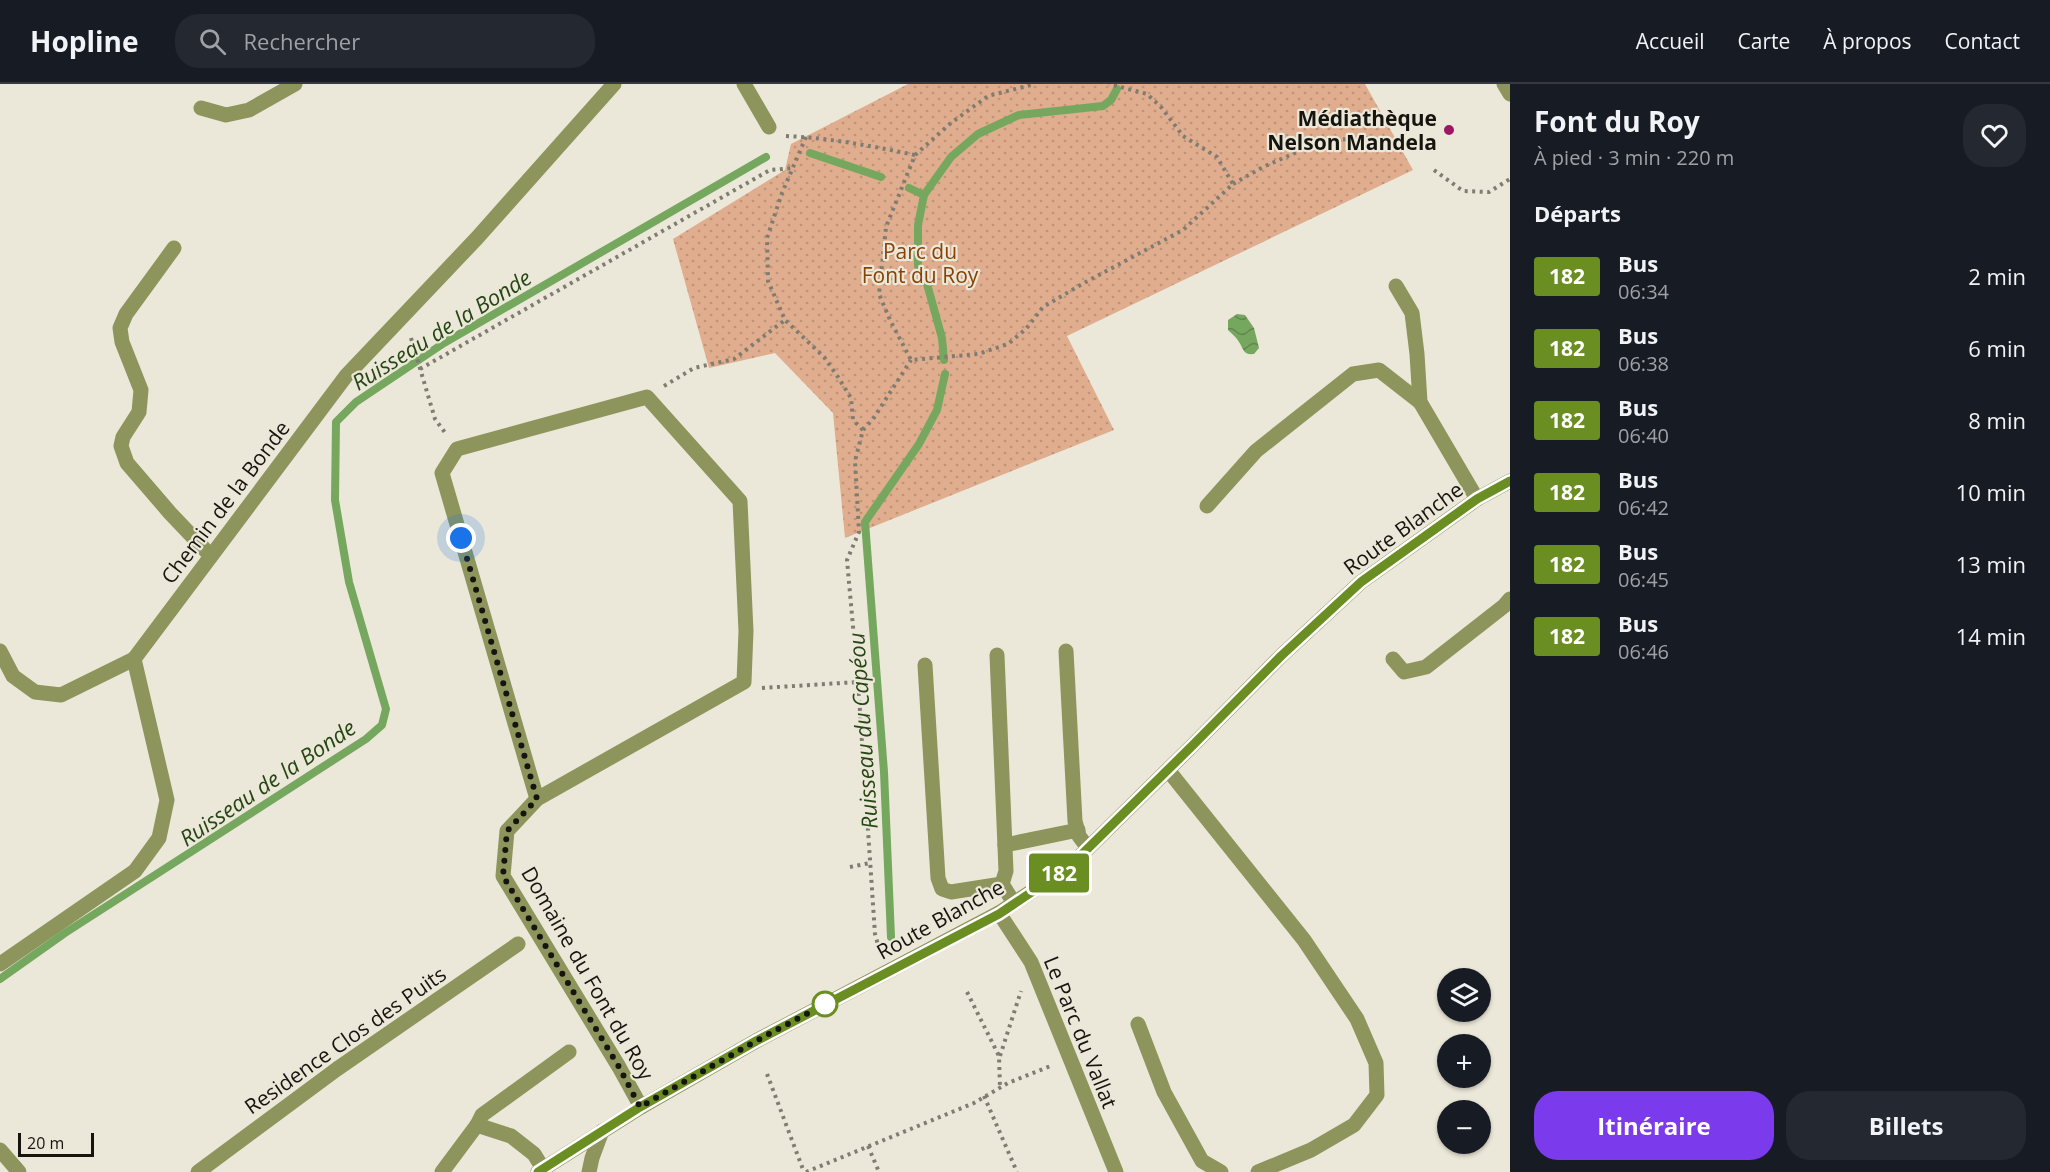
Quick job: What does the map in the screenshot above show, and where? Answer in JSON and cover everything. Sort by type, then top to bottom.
[{"type":"street","points":[[201,108],[226,115],[249,110],[295,84]]},
{"type":"street","name":"Chemin de la Bonde","points":[[134,659],[346,376],[477,238],[614,84]]},
{"type":"street","points":[[744,84],[769,127]]},
{"type":"street","points":[[1504,84],[1510,94]]},
{"type":"street","points":[[174,248],[126,314],[120,328],[122,342],[141,390],[139,412],[123,436],[121,446],[127,463],[211,556]]},
{"type":"street","points":[[1396,286],[1412,313],[1420,402]]},
{"type":"street","points":[[1207,506],[1256,452],[1353,374],[1379,370],[1420,402],[1477,499]]},
{"type":"street","points":[[537,799],[442,473],[457,449],[647,397],[740,501],[746,632],[744,682]]},
{"type":"street","name":"Route Blanche","points":[[542,1171],[640,1107],[756,1041],[999,914],[1069,867],[1281,656],[1361,582],[1477,499],[1510,482]]},
{"type":"street","points":[[1393,659],[1404,672],[1426,667],[1510,599]]},
{"type":"street","points":[[0,651],[13,676],[35,692],[62,695],[134,659],[167,800],[159,838],[135,871],[0,964]]},
{"type":"street","points":[[1066,651],[1075,821],[1079,836],[1088,848]]},
{"type":"street","points":[[997,655],[1006,871],[1002,884],[1014,903]]},
{"type":"street","points":[[926,665],[938,878],[942,890],[951,892],[1002,884]]},
{"type":"street","name":"Domaine du Font du Roy","points":[[640,1107],[619,1067],[503,876],[507,831],[537,799],[744,682]]},
{"type":"street","points":[[1168,770],[1304,939],[1357,1019],[1376,1063],[1377,1095],[1354,1125],[1311,1150],[1258,1172]]},
{"type":"street","points":[[1005,845],[1078,830]]},
{"type":"street","name":"Le Parc du Vallat","points":[[999,914],[1031,962],[1116,1172]]},
{"type":"street","name":"Residence Clos des Puits","points":[[198,1172],[337,1069],[518,944]]},
{"type":"street","points":[[1138,1024],[1164,1092],[1202,1161],[1221,1172]]},
{"type":"street","points":[[442,1172],[482,1115],[569,1052]]},
{"type":"street","points":[[477,1125],[511,1136],[534,1154],[542,1171]]},
{"type":"street","points":[[589,1172],[602,1131]]},
{"type":"street","points":[[0,1150],[19,1172]]},
{"type":"path","points":[[911,360],[879,294],[886,227],[915,155],[951,123],[988,96],[1035,84]]},
{"type":"path","points":[[1109,84],[1147,94],[1161,107],[1182,136],[1218,156],[1233,184]]},
{"type":"path","points":[[863,430],[853,420],[851,398],[824,357],[785,320],[768,281],[767,238],[804,137],[915,155]]},
{"type":"path","points":[[911,360],[978,354],[1008,344],[1026,329],[1043,308],[1183,230],[1233,184],[1263,167],[1322,141],[1363,138],[1401,142]]},
{"type":"path","points":[[420,369],[770,170],[793,168]]},
{"type":"path","points":[[1434,170],[1463,191],[1489,192],[1510,179]]},
{"type":"path","points":[[647,397],[694,368],[734,359],[785,320]]},
{"type":"path","points":[[415,353],[435,419],[457,449]]},
{"type":"path","points":[[880,952],[875,934],[858,682],[847,560],[859,532],[855,461],[863,430],[873,419],[911,360]]},
{"type":"path","points":[[744,682],[761,688],[858,682]]},
{"type":"path","points":[[850,867],[870,863]]},
{"type":"path","points":[[1000,1088],[999,1056],[1024,981]]},
{"type":"path","points":[[967,992],[999,1056]]},
{"type":"path","points":[[767,1074],[805,1172],[974,1102],[1000,1088],[1070,1058]]},
{"type":"path","points":[[984,1096],[1017,1172]]},
{"type":"path","points":[[868,1146],[879,1172]]},
{"type":"green space","name":"Parc du Font du Roy","points":[[908,84],[1365,84],[1413,170],[1067,336],[1114,430],[845,538],[833,413],[775,353],[709,368],[673,239],[785,170],[791,144]]},
{"type":"water","points":[[1237,314],[1245,315],[1254,328],[1259,348],[1254,354],[1246,353],[1228,330],[1228,320]]},
{"type":"waterway","points":[[944,360],[942,338],[927,284],[918,265],[918,225],[924,195],[951,157],[978,134],[1019,115],[1103,106],[1111,100],[1117,89]]},
{"type":"waterway","points":[[810,153],[881,177]]},
{"type":"waterway","name":"Ruisseau de la Bonde","points":[[0,979],[65,933],[366,739],[382,725],[386,709],[349,582],[335,500],[336,422],[356,402],[444,343],[766,157]]},
{"type":"waterway","points":[[909,188],[924,195]]},
{"type":"waterway","name":"Ruisseau du Capéou","points":[[891,937],[884,772],[865,522],[919,444],[937,410],[945,374]]},
{"type":"bus line","name":"182","points":[[538,1172],[640,1107],[756,1041],[999,914],[1069,867],[1281,656],[1361,582],[1477,499],[1510,481]]},
{"type":"place","name":"Médiathèque Nelson Mandela","points":[[1449,130]]},
{"type":"route","points":[[461,538],[537,799],[507,831],[503,876],[619,1067],[640,1107],[825,1004]]}]
